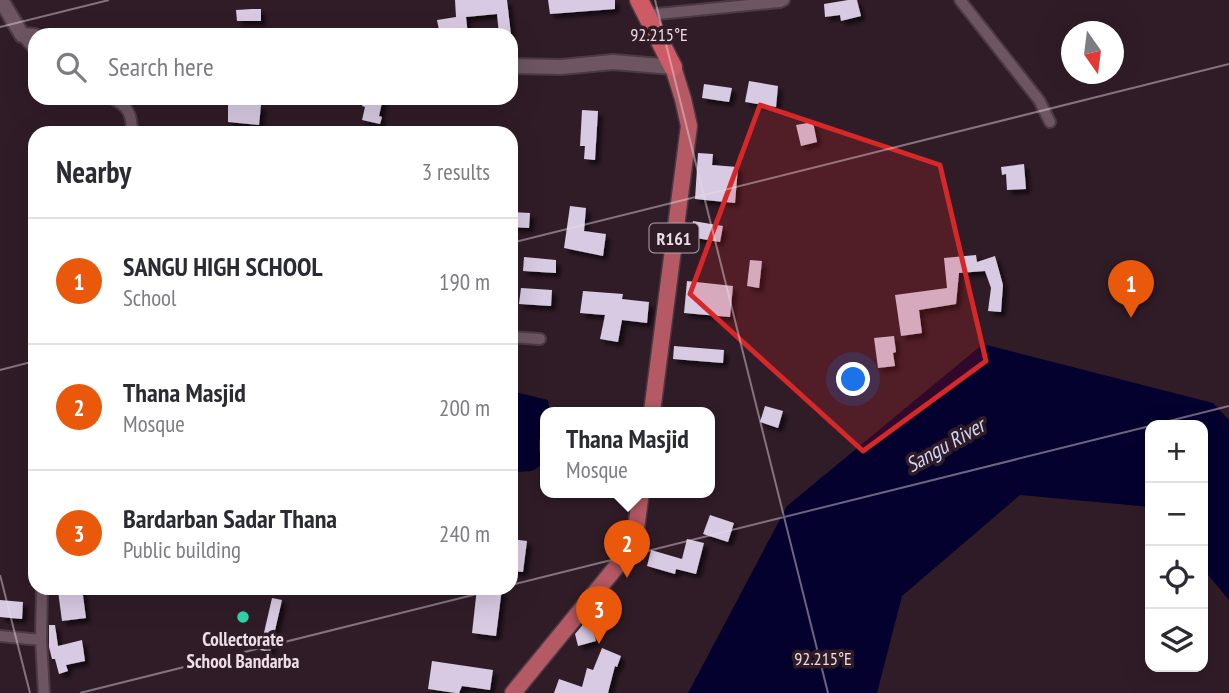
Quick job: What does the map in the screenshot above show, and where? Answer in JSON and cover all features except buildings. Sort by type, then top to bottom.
[{"type":"highway","points":[[643,8],[673,67]]},
{"type":"main road","points":[[1,0],[28,35]]},
{"type":"main road","points":[[518,66],[561,67],[613,62],[673,67]]},
{"type":"main road","name":"R161","points":[[653,407],[689,126],[673,67]]},
{"type":"main road","points":[[513,693],[626,555],[635,536],[640,498]]},
{"type":"street","points":[[643,8],[784,0]]},
{"type":"street","points":[[960,0],[1039,100],[1050,122]]},
{"type":"street","points":[[123,105],[132,118],[132,126]]},
{"type":"street","points":[[518,337],[540,339]]},
{"type":"street","points":[[42,595],[44,693]]},
{"type":"street","points":[[0,636],[41,639]]},
{"type":"highlighted area","points":[[760,105],[940,165],[986,361],[863,451],[690,294]]},
{"type":"water","name":"Sangu River","points":[[983,344],[1213,403],[1229,420],[1229,600],[1208,575],[1208,420],[1145,420],[1145,507],[1020,495],[902,596],[877,693],[688,693],[787,506]]},
{"type":"water","points":[[518,393],[548,400],[549,407],[540,407],[540,466],[532,471],[518,472]]},
{"type":"place","name":"SANGU HIGH SCHOOL","points":[[1131,318]]},
{"type":"place","name":"Thana Masjid","points":[[627,578]]},
{"type":"place","name":"Collectorate School Bandarba","points":[[243,617]]},
{"type":"place","name":"Bardarban Sadar Thana","points":[[599,644]]}]
